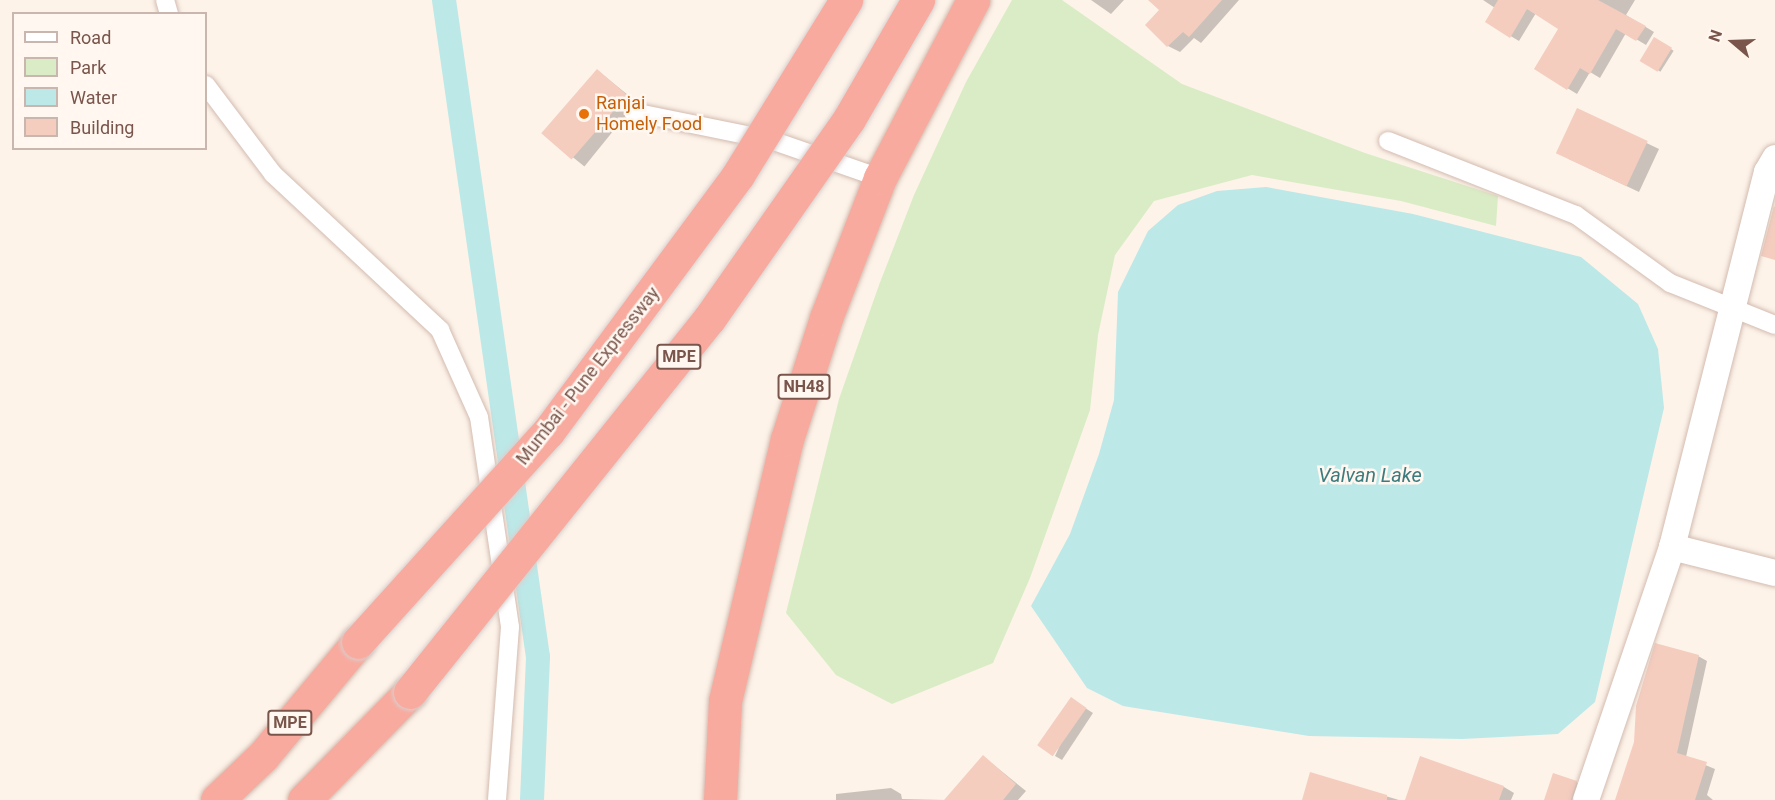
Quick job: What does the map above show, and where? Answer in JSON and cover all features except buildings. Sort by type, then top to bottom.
[{"type":"highway","name":"Mumbai - Pune Expressway","points":[[217,800],[262,756],[358,642],[548,432],[738,175],[846,0]]},
{"type":"highway","name":"MPE","points":[[304,800],[410,692],[709,319],[849,119],[918,0]]},
{"type":"highway","name":"NH48","points":[[720,800],[725,701],[787,439],[826,318],[880,178],[973,0]]},
{"type":"main road","points":[[1586,800],[1672,547],[1767,172],[1775,159]]},
{"type":"main road","points":[[1672,547],[1775,573]]},
{"type":"street","points":[[207,86],[273,174],[440,330],[479,417],[510,627],[496,800]]},
{"type":"street","points":[[633,112],[771,140],[880,178]]},
{"type":"street","points":[[1388,141],[1576,215],[1670,283],[1775,325]]},
{"type":"green space","points":[[1012,0],[1062,0],[1182,84],[1365,153],[1498,196],[1496,226],[1401,201],[1252,175],[1154,201],[1115,255],[1098,335],[1090,410],[1030,578],[993,663],[892,704],[836,675],[786,613],[839,399],[879,285],[914,195],[966,82]]},
{"type":"water","name":"Valvan Lake","points":[[1266,187],[1413,214],[1581,257],[1638,304],[1658,349],[1664,408],[1595,702],[1558,734],[1462,739],[1309,736],[1123,706],[1087,688],[1031,606],[1070,534],[1099,454],[1114,400],[1118,292],[1148,231],[1178,205],[1217,191]]},
{"type":"waterway","points":[[444,0],[538,657],[532,800]]},
{"type":"place","name":"Ranjai Homely Food","points":[[584,114]]}]
